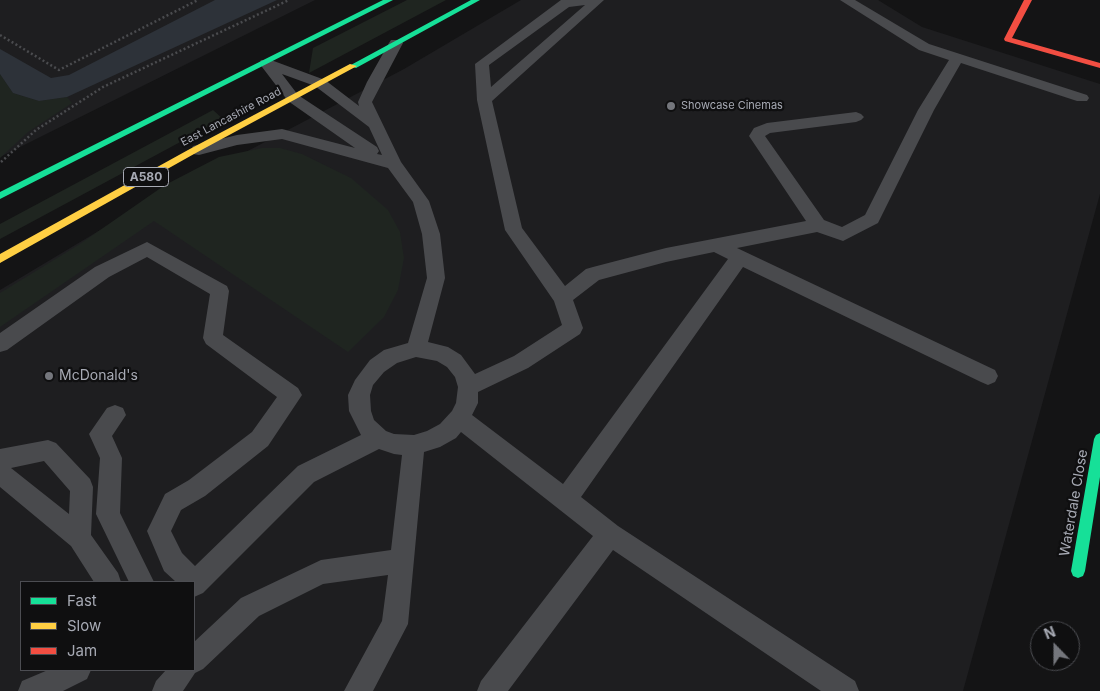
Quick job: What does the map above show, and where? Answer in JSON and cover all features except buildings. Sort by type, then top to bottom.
[{"type":"main road","points":[[0,196],[390,0]]},
{"type":"main road","name":"East Lancashire Road","points":[[0,259],[191,152],[476,0]]},
{"type":"main road","points":[[1028,0],[1008,39],[1100,66]]},
{"type":"main road","name":"Waterdale Close","points":[[1078,571],[1100,439]]},
{"type":"lane","points":[[484,100],[597,0]]},
{"type":"lane","points":[[468,387],[521,362],[573,328],[562,298],[514,230],[484,100],[482,64],[566,3],[597,0]]},
{"type":"lane","points":[[846,0],[924,47],[1082,98]]},
{"type":"lane","points":[[396,43],[374,82],[366,102],[394,164],[421,201],[431,234],[436,278],[416,349]]},
{"type":"lane","points":[[562,298],[593,274],[666,256],[818,225],[843,234],[872,219],[926,110],[957,58]]},
{"type":"lane","points":[[266,63],[320,83],[376,126]]},
{"type":"lane","points":[[266,63],[293,98],[353,140],[394,164]]},
{"type":"lane","points":[[818,225],[757,136],[759,132],[767,128],[856,117]]},
{"type":"lane","points":[[191,152],[237,140],[282,134],[394,164]]},
{"type":"lane","points":[[717,246],[988,376]]},
{"type":"lane","points":[[0,344],[102,272],[147,249],[220,291],[213,338],[291,396],[260,439],[198,488],[173,502],[169,509],[158,531],[173,562],[192,581]]},
{"type":"lane","points":[[565,501],[740,257]]},
{"type":"lane","points":[[416,349],[441,353],[454,362],[464,373],[468,387],[467,403],[460,418],[448,431],[432,440],[414,445],[394,444],[378,438],[366,426],[360,411],[360,395],[365,380],[377,366],[392,356],[416,349]]},
{"type":"lane","points":[[115,415],[100,434],[111,458],[108,514],[142,581]]},
{"type":"lane","points":[[460,418],[610,534],[845,691]]},
{"type":"lane","points":[[195,582],[306,474],[378,438]]},
{"type":"lane","points":[[358,691],[395,624],[414,445]]},
{"type":"lane","points":[[0,460],[48,450],[82,487],[80,538]]},
{"type":"lane","points":[[0,473],[80,538],[108,581]]},
{"type":"lane","points":[[492,691],[610,534]]},
{"type":"lane","points":[[195,659],[250,607],[321,572],[401,561]]},
{"type":"lane","points":[[32,691],[76,671]]},
{"type":"lane","points":[[166,691],[182,671]]},
{"type":"path","points":[[0,35],[59,70],[198,0]]},
{"type":"path","points":[[0,163],[36,130],[103,87],[289,0]]},
{"type":"shaded area","points":[[0,0],[315,0],[0,157]]},
{"type":"shaded area","points":[[215,0],[277,0],[67,97],[39,101],[13,93],[0,74],[0,49],[51,78],[69,75]]},
{"type":"shaded area","points":[[407,0],[446,0],[309,73],[313,48]]},
{"type":"shaded area","points":[[521,0],[878,0],[922,27],[1100,84],[1100,194],[963,691],[0,691],[0,290],[122,217],[404,69]]},
{"type":"shaded area","points":[[0,74],[13,93],[39,101],[67,97],[72,103],[28,132],[0,158]]},
{"type":"shaded area","points":[[213,110],[223,119],[0,239],[0,224]]},
{"type":"shaded area","points":[[262,148],[280,148],[302,154],[351,178],[388,210],[400,232],[404,258],[398,290],[384,317],[348,352],[154,221],[0,327],[0,293],[80,244],[165,185],[219,157]]},
{"type":"traffic: fast","points":[[0,196],[389,0]]},
{"type":"traffic: fast","points":[[353,66],[476,0]]},
{"type":"traffic: fast","points":[[1078,571],[1100,439]]},
{"type":"traffic: slow","points":[[0,259],[191,152],[353,66]]},
{"type":"traffic: jam","points":[[1028,0],[1008,39],[1100,66]]},
{"type":"place","name":"Showcase Cinemas","points":[[671,106]]},
{"type":"place","name":"McDonald's","points":[[49,376]]}]
